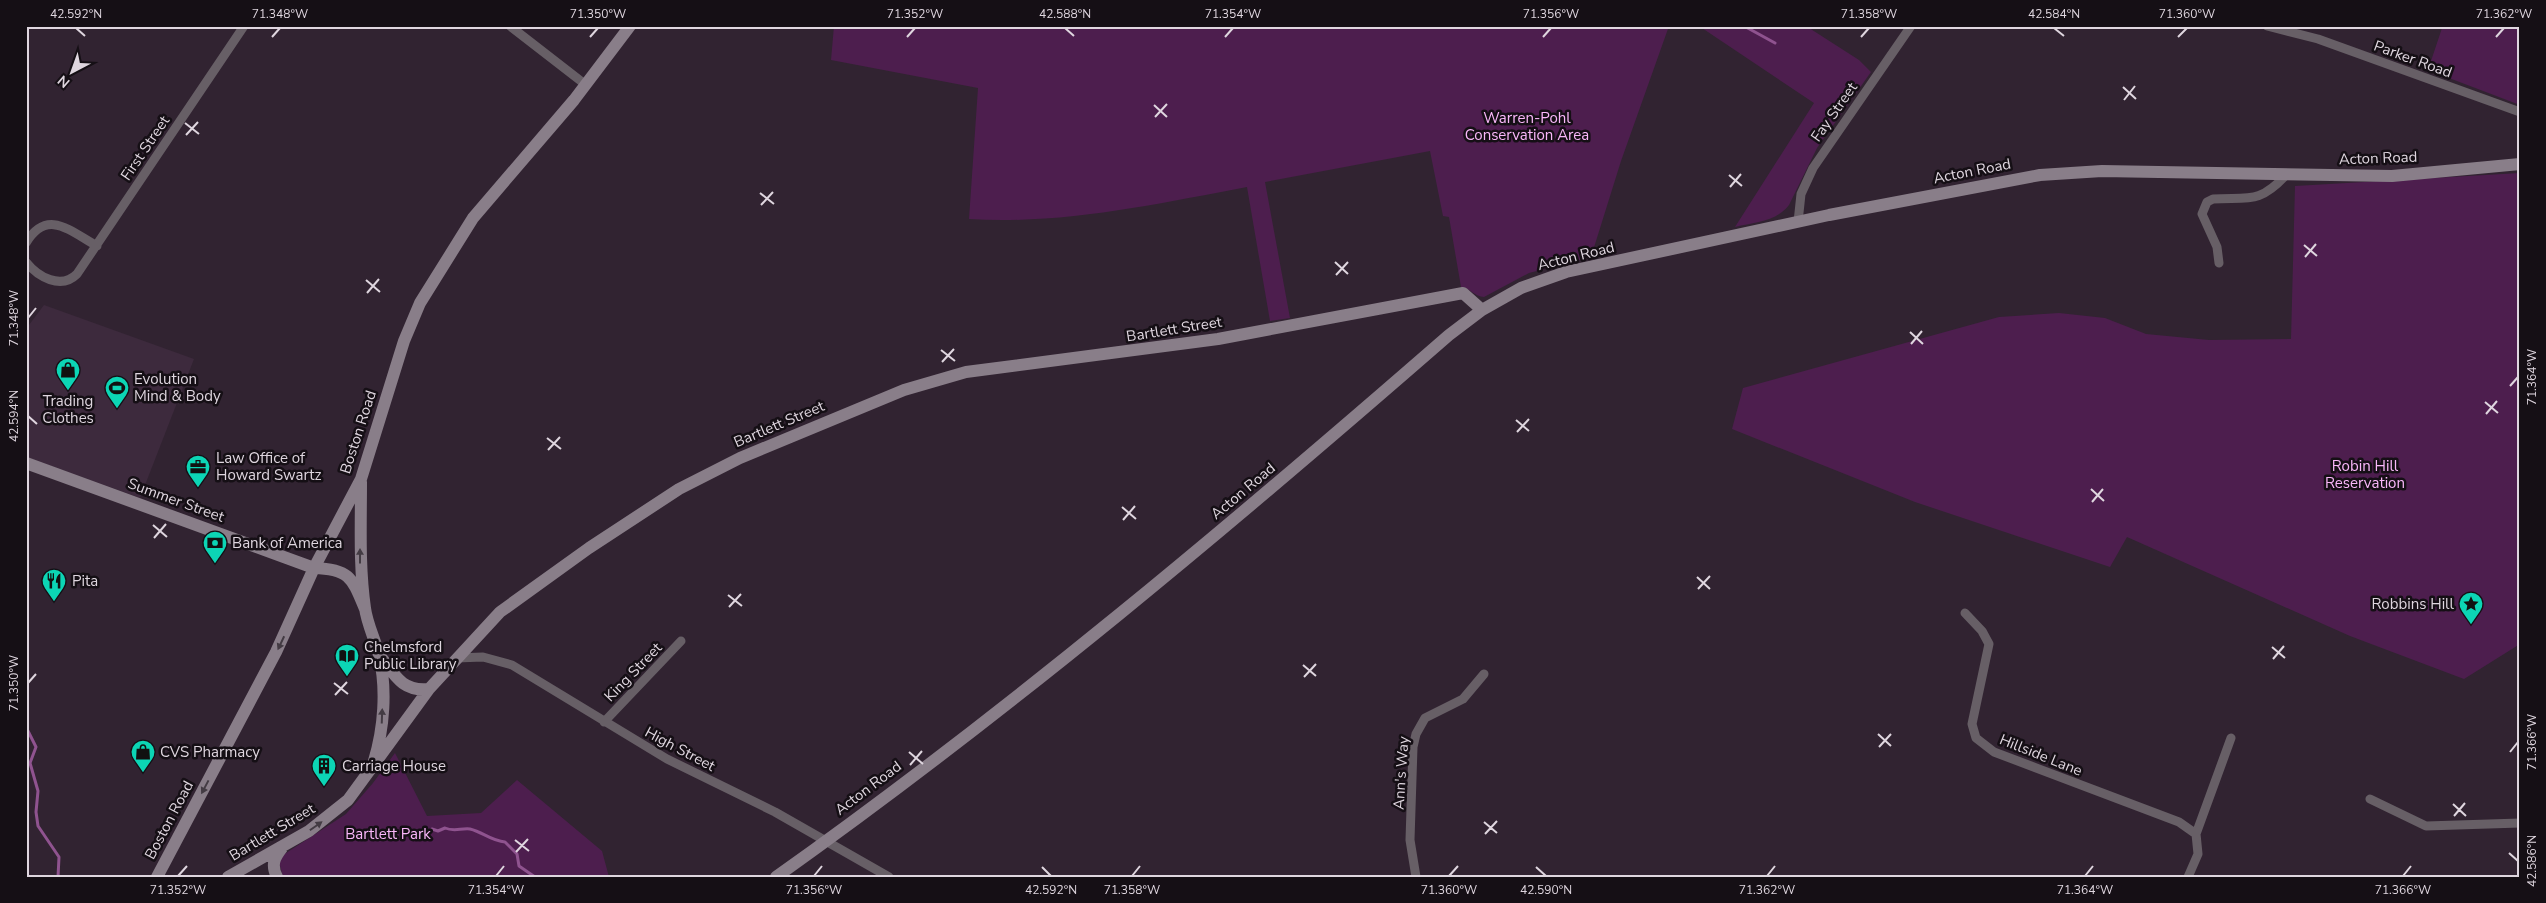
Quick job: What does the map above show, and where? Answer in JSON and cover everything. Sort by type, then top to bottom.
[{"type":"main road","name":"Boston Road","points":[[158,876],[247,710],[302,599],[314,568],[360,479],[404,341],[420,303],[473,218],[586,85],[630,26]]},
{"type":"main road","name":"Acton Road","points":[[776,877],[1075,650],[1253,504],[1482,310],[1521,288],[1566,272],[1798,222],[2012,180],[2071,172],[2131,171],[2392,176],[2520,164]]},
{"type":"main road","name":"Bartlett Street","points":[[228,877],[309,831],[348,800],[373,763],[385,752],[429,688],[500,612],[548,576],[679,489],[740,458],[904,390],[966,372],[1218,340],[1463,294],[1482,310]]},
{"type":"main road","name":"Summer Street","points":[[26,463],[314,568],[341,571]]},
{"type":"main road","points":[[360,479],[360,561],[365,610]]},
{"type":"main road","points":[[302,599],[318,579],[341,571],[355,583],[382,667],[383,715],[380,740],[373,763]]},
{"type":"main road","points":[[378,653],[405,686],[416,690],[429,688]]},
{"type":"main road","points":[[277,877],[274,870],[274,861],[286,843]]},
{"type":"street","name":"First Street","points":[[26,262],[51,280],[65,282],[77,274],[244,26]]},
{"type":"street","points":[[510,26],[586,85]]},
{"type":"street","name":"Fay Street","points":[[1798,222],[1801,194],[1813,168],[1911,26]]},
{"type":"street","name":"Parker Road","points":[[2267,26],[2318,39],[2520,112]]},
{"type":"street","points":[[2219,263],[2217,247],[2202,214],[2207,202],[2213,199],[2257,197],[2272,190],[2286,175]]},
{"type":"street","points":[[26,244],[33,231],[39,227],[53,224],[97,246]]},
{"type":"street","name":"Hillside Lane","points":[[1965,613],[1982,631],[1989,644],[1972,724],[1972,731],[1981,744],[1994,752],[2060,778],[2179,822],[2196,834]]},
{"type":"street","name":"King Street","points":[[604,722],[681,641]]},
{"type":"street","name":"High Street","points":[[456,658],[483,657],[512,665],[667,759],[775,812],[889,877]]},
{"type":"street","name":"Ann's Way","points":[[1416,877],[1410,840],[1413,747],[1416,734],[1426,718],[1463,699],[1484,674]]},
{"type":"street","points":[[2188,877],[2198,854],[2196,834],[2231,738]]},
{"type":"street","points":[[2370,799],[2426,826],[2520,823]]},
{"type":"shaded area","points":[[44,305],[194,359],[140,498],[26,457],[26,329]]},
{"type":"green space","name":"Warren-Pohl Conservation Area","points":[[834,26],[1669,26],[1621,161],[1591,257],[1529,273],[1484,297],[1461,287],[1449,217],[1443,216],[1430,151],[1265,182],[1290,318],[1270,321],[1247,187],[1109,212],[1039,219],[969,219],[978,88],[831,60]]},
{"type":"green space","points":[[1699,26],[1806,26],[1859,60],[1871,72],[1817,148],[1789,205],[1784,211],[1771,218],[1735,227],[1814,103]]},
{"type":"green space","points":[[2440,26],[2520,26],[2520,105],[2428,70],[2442,28]]},
{"type":"green space","name":"Robin Hill Reservation","points":[[2520,173],[2520,644],[2464,679],[2350,636],[2127,537],[2110,567],[1915,502],[1732,429],[1743,388],[1999,317],[2059,313],[2105,318],[2146,334],[2209,340],[2291,339],[2295,186]]},
{"type":"green space","name":"Bartlett Park","points":[[395,753],[427,816],[481,813],[517,780],[602,851],[609,877],[283,877],[279,862],[283,855],[346,814],[373,783]]},
{"type":"waterway","points":[[1744,26],[1775,43]]},
{"type":"waterway","points":[[26,727],[36,747],[30,763],[38,791],[36,812],[38,826],[59,857],[58,877]]},
{"type":"waterway","points":[[432,829],[438,831],[445,828],[451,830],[470,829],[495,840],[505,842],[517,854],[519,866],[535,877]]},
{"type":"place","name":"Trading Clothes","points":[[68,391]]},
{"type":"place","name":"Evolution Mind & Body","points":[[117,409]]},
{"type":"place","name":"Law Office of Howard Swartz","points":[[198,488]]},
{"type":"place","name":"Bank of America","points":[[215,564]]},
{"type":"place","name":"Pita","points":[[54,602]]},
{"type":"place","name":"Robbins Hill","points":[[2471,625]]},
{"type":"place","name":"Chelmsford Public Library","points":[[347,677]]},
{"type":"place","name":"CVS Pharmacy","points":[[143,773]]},
{"type":"place","name":"Carriage House","points":[[324,787]]}]
